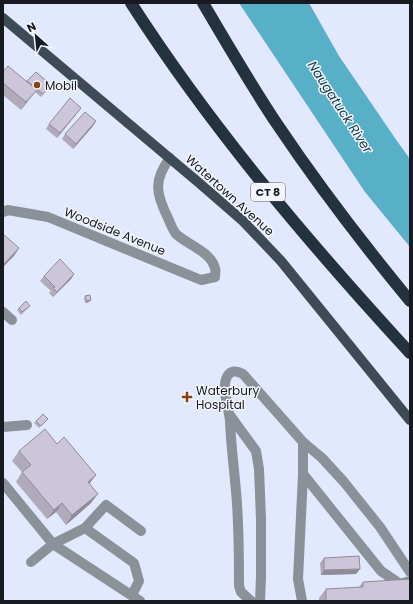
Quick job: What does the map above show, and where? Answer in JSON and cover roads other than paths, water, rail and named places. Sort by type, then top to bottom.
[{"type":"highway","points":[[128,3],[141,18]]},
{"type":"highway","name":"CT 8","points":[[131,3],[206,110],[264,187],[341,278],[410,353]]},
{"type":"highway","points":[[203,3],[248,79],[282,131],[342,214],[410,300]]},
{"type":"main road","name":"Watertown Avenue","points":[[3,18],[170,158],[262,240],[301,285],[410,420]]},
{"type":"street","name":"Woodside Avenue","points":[[3,212],[8,210],[48,218],[201,280],[215,277],[216,268],[208,256],[176,233],[163,207],[158,189],[158,180],[160,173],[170,158]]},
{"type":"street","points":[[3,312],[12,320]]},
{"type":"street","points":[[251,601],[241,592],[239,586],[239,537],[236,492],[225,386],[226,378],[229,373],[237,371],[243,374],[303,442],[322,458],[348,488],[380,526],[410,572]]},
{"type":"street","points":[[229,414],[256,451],[259,469],[262,577],[260,601]]},
{"type":"street","points":[[3,427],[27,425]]},
{"type":"street","points":[[302,601],[298,580],[303,442]]},
{"type":"street","points":[[303,474],[381,571],[400,584],[410,581]]},
{"type":"street","points":[[3,483],[53,544],[136,598],[139,581],[134,563],[85,528]]},
{"type":"street","points":[[31,562],[53,544],[85,528],[106,505],[141,531]]},
{"type":"water","name":"Naugatuck River","points":[[239,3],[309,3],[339,56],[410,159],[410,247],[365,192]]},
{"type":"place","name":"Mobil","points":[[37,85]]},
{"type":"place","name":"Waterbury Hospital","points":[[187,397]]}]
